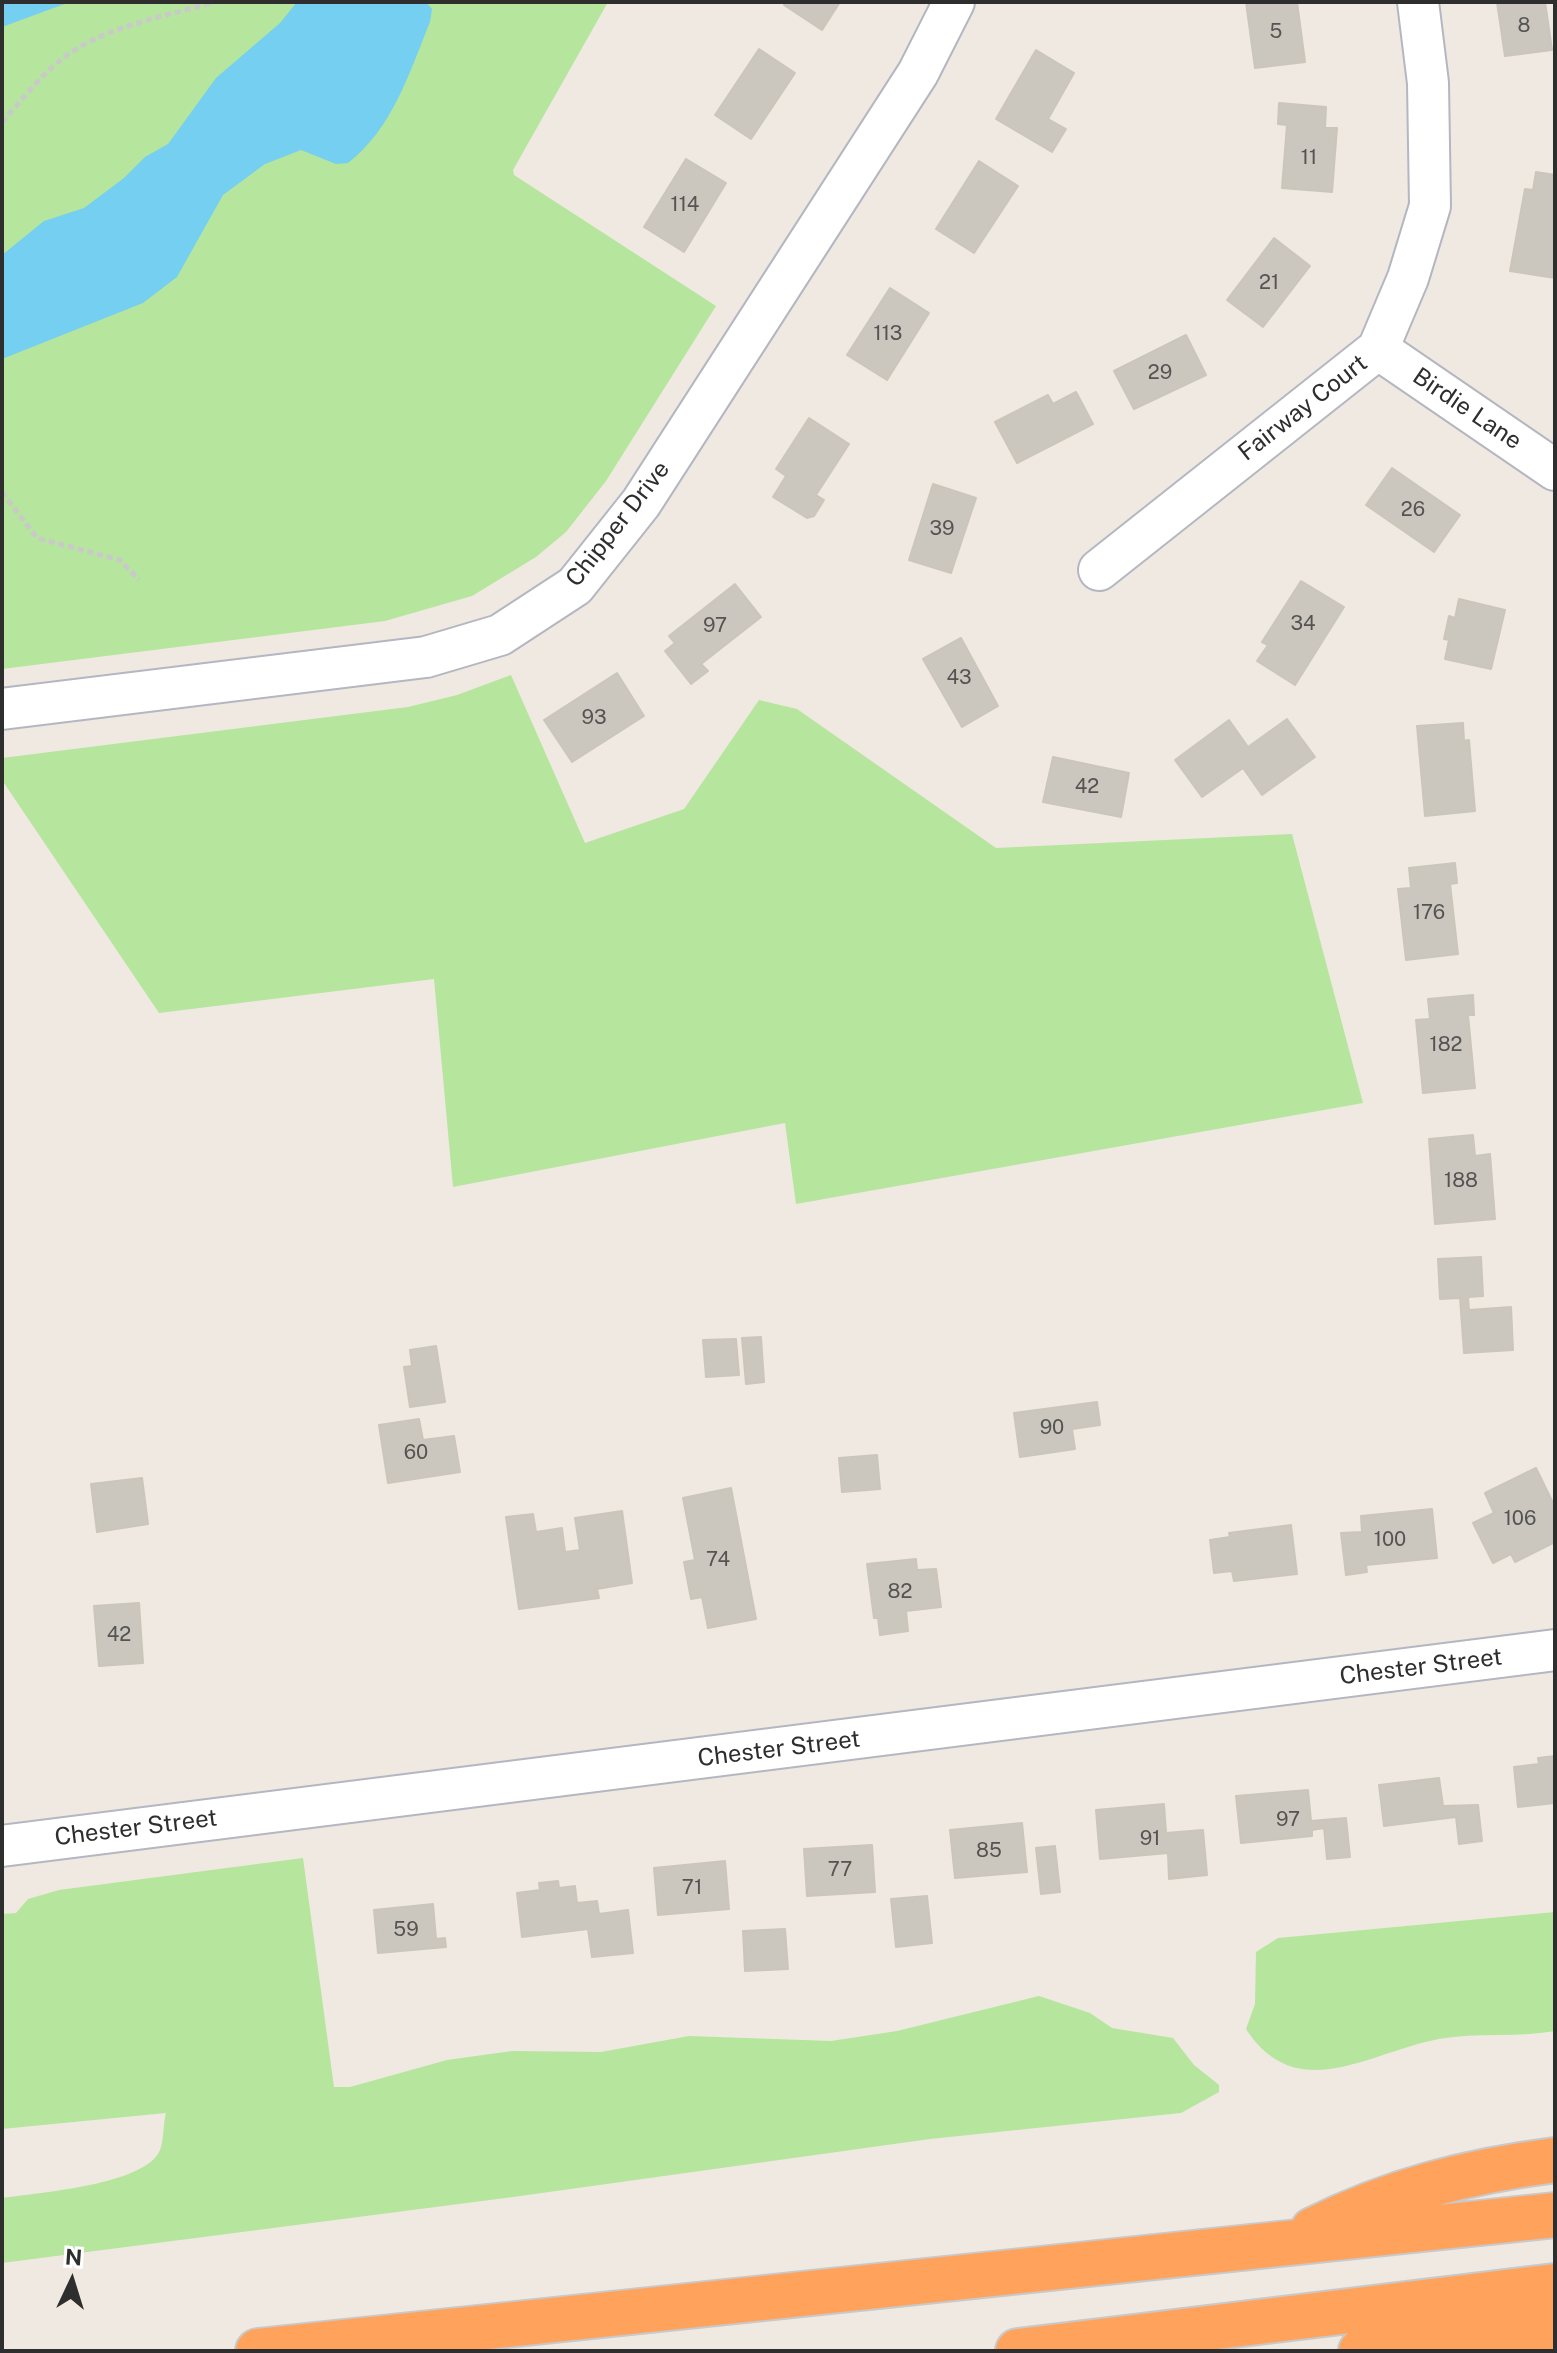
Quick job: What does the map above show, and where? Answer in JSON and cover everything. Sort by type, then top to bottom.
[{"type":"highway","points":[[1288,2244],[1357,2209],[1434,2182],[1497,2167],[1555,2160]]},
{"type":"highway","points":[[258,2351],[1555,2215]]},
{"type":"highway","points":[[1396,2232],[1555,2235]]},
{"type":"highway","points":[[1018,2351],[1555,2286]]},
{"type":"highway","points":[[1361,2351],[1555,2328]]},
{"type":"street","name":"Chipper Drive","points":[[2,709],[426,657],[500,635],[575,586],[641,503],[918,73],[954,2]]},
{"type":"street","name":"Fairway Court","points":[[1099,570],[1378,349],[1408,278],[1430,206],[1428,83],[1418,2]]},
{"type":"street","name":"Birdie Lane","points":[[1378,349],[1555,470]]},
{"type":"street","name":"Chester Street","points":[[2,1846],[1555,1650]]},
{"type":"path","points":[[2,122],[58,62],[78,47],[122,29],[214,2]]},
{"type":"path","points":[[2,492],[27,529],[53,543],[120,560],[139,580]]},
{"type":"green space","points":[[2,2],[608,2],[513,170],[514,175],[716,306],[606,481],[566,532],[536,557],[472,596],[385,621],[2,669]]},
{"type":"green space","points":[[511,675],[585,843],[684,809],[759,700],[797,709],[996,848],[1292,834],[1363,1103],[796,1204],[785,1123],[453,1187],[434,979],[159,1013],[2,780],[2,758],[408,707],[457,695]]},
{"type":"green space","points":[[303,1858],[334,2087],[350,2087],[447,2060],[512,2051],[601,2052],[689,2036],[831,2041],[897,2031],[1039,1996],[1090,2013],[1112,2028],[1173,2038],[1194,2065],[1219,2085],[1219,2092],[1181,2113],[930,2139],[2,2263],[2,2198],[63,2190],[134,2172],[151,2162],[160,2150],[166,2113],[2,2129],[2,1914],[16,1913],[28,1899],[59,1890]]},
{"type":"green space","points":[[1555,1912],[1555,2031],[1439,2039],[1361,2062],[1311,2070],[1288,2065],[1266,2052],[1246,2029],[1255,2004],[1256,1952],[1278,1938]]},
{"type":"water","points":[[2,2],[70,2],[2,27]]},
{"type":"water","points":[[297,2],[426,2],[432,9],[430,22],[407,80],[388,116],[364,149],[348,163],[336,164],[301,150],[265,164],[223,195],[177,277],[143,303],[2,359],[2,255],[44,221],[84,208],[124,178],[145,157],[168,144],[216,78],[280,23]]},
{"type":"building","points":[[786,2],[840,2],[822,30],[784,5]]},
{"type":"building","points":[[1246,2],[1297,2],[1305,62],[1255,68]]},
{"type":"building","points":[[1497,2],[1545,2],[1552,50],[1505,56]]},
{"type":"building","points":[[759,49],[795,73],[751,139],[715,115]]},
{"type":"building","points":[[1036,50],[1074,73],[1048,119],[1066,129],[1052,152],[996,119]]},
{"type":"building","points":[[1279,103],[1326,107],[1325,128],[1337,128],[1332,192],[1282,188],[1287,125],[1278,124]]},
{"type":"building","points":[[686,159],[726,183],[684,252],[644,227]]},
{"type":"building","points":[[979,161],[1018,186],[974,253],[936,229]]},
{"type":"building","points":[[1536,172],[1555,175],[1555,278],[1510,271],[1525,189],[1533,190]]},
{"type":"building","points":[[1274,238],[1310,266],[1263,327],[1227,300]]},
{"type":"building","points":[[890,288],[929,313],[887,380],[847,355]]},
{"type":"building","points":[[1186,335],[1206,375],[1134,409],[1114,371]]},
{"type":"building","points":[[1076,392],[1093,424],[1017,463],[995,422],[1048,395],[1053,404]]},
{"type":"building","points":[[809,418],[849,444],[816,495],[824,500],[814,516],[807,518],[773,497],[786,476],[776,469]]},
{"type":"building","points":[[1392,468],[1460,515],[1434,552],[1366,505]]},
{"type":"building","points":[[933,484],[976,498],[951,573],[909,560]]},
{"type":"building","points":[[1301,581],[1344,607],[1295,685],[1257,661],[1268,645],[1262,642]]},
{"type":"building","points":[[735,584],[761,617],[701,664],[708,671],[691,684],[665,651],[675,643],[669,636]]},
{"type":"building","points":[[1459,599],[1505,610],[1491,669],[1445,659],[1449,640],[1444,639],[1449,616],[1455,618]]},
{"type":"building","points":[[961,638],[998,706],[962,727],[923,659]]},
{"type":"building","points":[[617,673],[644,716],[572,762],[544,720]]},
{"type":"building","points":[[1287,719],[1315,757],[1262,795],[1243,768],[1202,797],[1175,760],[1229,720],[1248,747]]},
{"type":"building","points":[[1463,723],[1464,741],[1469,740],[1475,811],[1425,816],[1417,726]]},
{"type":"building","points":[[1053,757],[1129,773],[1121,817],[1043,802]]},
{"type":"building","points":[[1455,863],[1457,883],[1450,884],[1458,954],[1406,960],[1398,889],[1411,888],[1409,868]]},
{"type":"building","points":[[1473,995],[1474,1015],[1468,1015],[1475,1088],[1423,1093],[1416,1020],[1430,1019],[1428,999]]},
{"type":"building","points":[[1473,1135],[1475,1156],[1490,1154],[1495,1219],[1435,1224],[1429,1139]]},
{"type":"building","points":[[1481,1257],[1483,1296],[1468,1297],[1469,1310],[1511,1307],[1513,1350],[1464,1353],[1460,1298],[1440,1299],[1438,1259]]},
{"type":"building","points":[[761,1337],[764,1382],[746,1384],[742,1338]]},
{"type":"building","points":[[736,1339],[739,1375],[706,1377],[703,1340]]},
{"type":"building","points":[[436,1346],[445,1402],[410,1407],[404,1367],[412,1366],[410,1350]]},
{"type":"building","points":[[1097,1402],[1100,1425],[1072,1429],[1075,1449],[1020,1457],[1014,1413]]},
{"type":"building","points":[[419,1419],[423,1440],[454,1436],[460,1472],[388,1483],[379,1425]]},
{"type":"building","points":[[877,1455],[880,1489],[842,1492],[839,1458]]},
{"type":"building","points":[[1536,1468],[1555,1507],[1555,1542],[1515,1562],[1511,1554],[1493,1563],[1473,1523],[1494,1513],[1485,1493]]},
{"type":"building","points":[[142,1478],[148,1524],[97,1532],[91,1484]]},
{"type":"building","points":[[731,1488],[756,1619],[708,1628],[702,1597],[691,1599],[684,1562],[695,1560],[683,1498]]},
{"type":"building","points":[[1432,1509],[1437,1558],[1366,1565],[1367,1572],[1346,1575],[1341,1533],[1362,1532],[1361,1516]]},
{"type":"building","points":[[622,1511],[632,1583],[597,1589],[599,1598],[519,1609],[506,1517],[533,1514],[536,1532],[562,1528],[565,1552],[580,1550],[575,1518]]},
{"type":"building","points":[[1291,1525],[1297,1574],[1234,1581],[1232,1571],[1214,1573],[1210,1540],[1230,1537],[1229,1533]]},
{"type":"building","points":[[916,1559],[917,1570],[936,1569],[941,1607],[906,1611],[908,1631],[880,1635],[878,1618],[874,1618],[867,1564]]},
{"type":"building","points":[[139,1603],[143,1663],[99,1666],[94,1606]]},
{"type":"building","points":[[1555,1756],[1555,1803],[1518,1807],[1514,1767],[1539,1764],[1538,1758]]},
{"type":"building","points":[[1439,1778],[1443,1806],[1478,1805],[1482,1841],[1459,1844],[1456,1817],[1384,1826],[1379,1785]]},
{"type":"building","points":[[1308,1790],[1311,1821],[1346,1818],[1350,1857],[1327,1859],[1324,1828],[1312,1830],[1312,1836],[1241,1843],[1236,1796]]},
{"type":"building","points":[[1164,1804],[1166,1833],[1203,1830],[1207,1875],[1169,1879],[1168,1853],[1100,1859],[1096,1810]]},
{"type":"building","points":[[1022,1823],[1027,1872],[955,1878],[950,1830]]},
{"type":"building","points":[[872,1845],[875,1892],[807,1896],[804,1849]]},
{"type":"building","points":[[1055,1846],[1060,1892],[1041,1894],[1036,1848]]},
{"type":"building","points":[[725,1861],[729,1909],[658,1915],[654,1868]]},
{"type":"building","points":[[558,1881],[559,1888],[575,1886],[577,1903],[597,1901],[599,1914],[628,1910],[633,1953],[592,1957],[588,1929],[522,1937],[517,1893],[540,1890],[539,1883]]},
{"type":"building","points":[[927,1896],[932,1943],[896,1947],[891,1899]]},
{"type":"building","points":[[433,1904],[436,1939],[445,1938],[446,1947],[378,1953],[374,1910]]},
{"type":"building","points":[[785,1929],[788,1969],[745,1971],[743,1931]]}]
